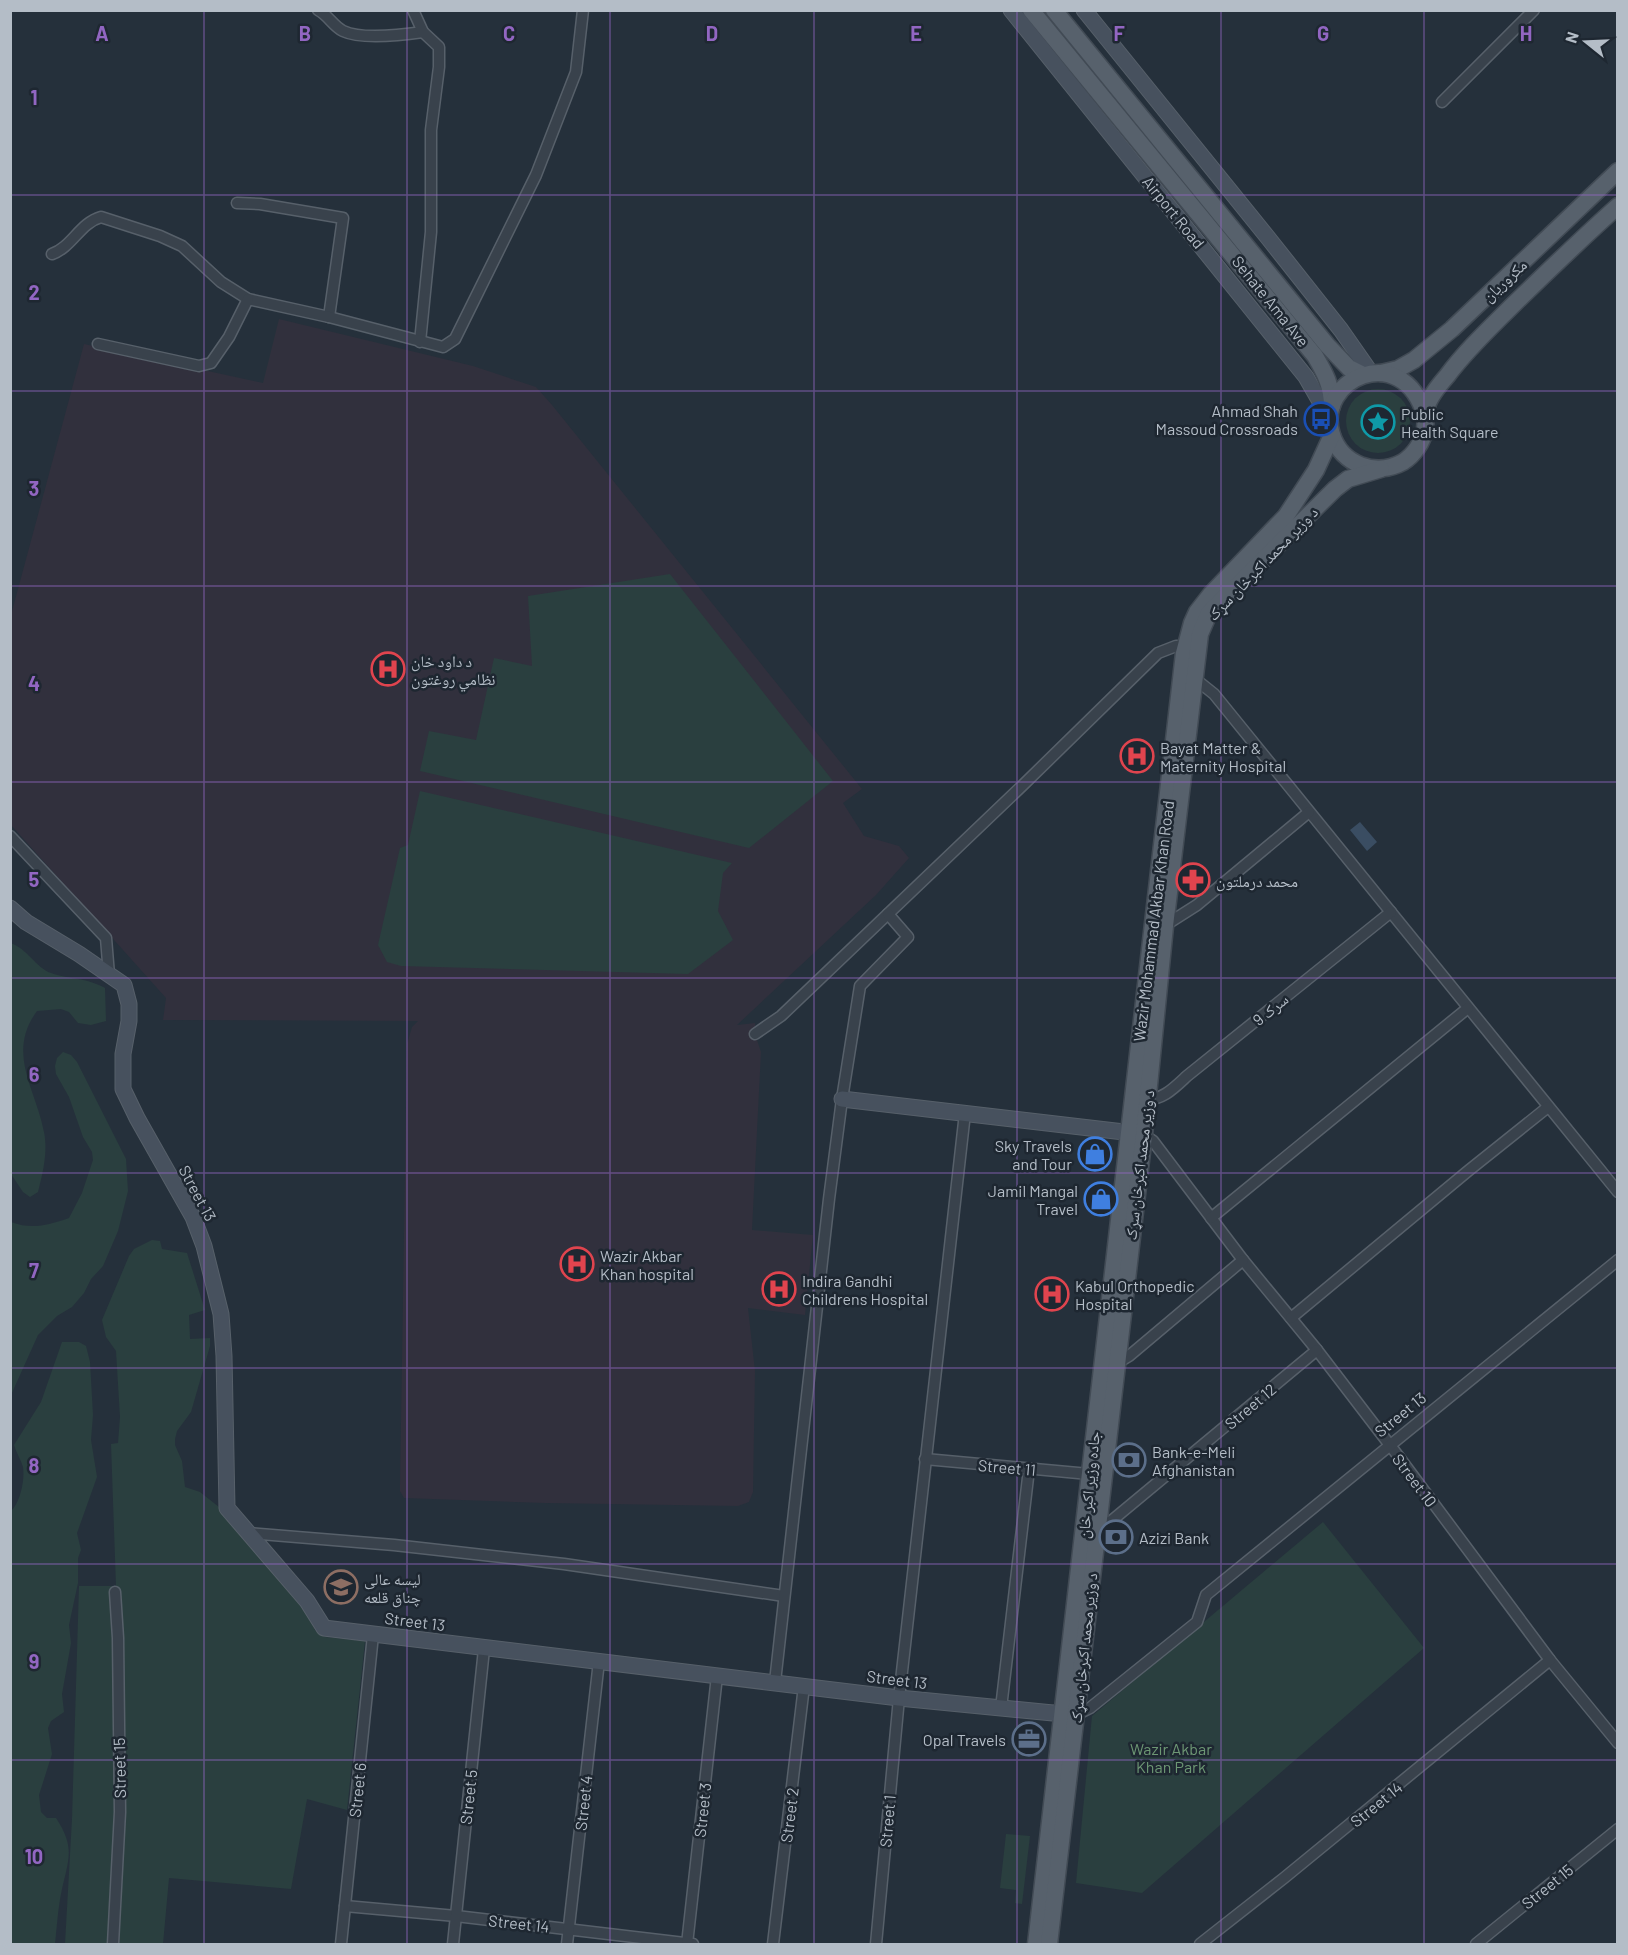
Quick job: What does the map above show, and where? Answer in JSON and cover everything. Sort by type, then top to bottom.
[{"type":"main road","name":"Sehate Ama Ave","points":[[1031,10],[1315,356],[1328,378],[1332,393],[1331,420]]},
{"type":"main road","name":"Airport Road","points":[[1054,10],[1327,345],[1349,368],[1371,374]]},
{"type":"main road","name":"مکروریان","points":[[1371,374],[1398,369],[1414,360],[1452,329],[1617,171]]},
{"type":"main road","points":[[1425,415],[1420,399],[1410,386],[1396,376],[1371,374],[1350,382],[1344,387],[1339,393],[1331,420],[1339,449],[1350,460],[1365,467],[1381,469],[1405,460],[1421,441],[1425,428],[1427,404],[1445,377],[1472,345],[1617,206]]},
{"type":"main road","name":"Wazir Mohammad Akbar Khan Road","points":[[1158,926],[1192,648],[1192,622],[1211,594],[1286,516],[1316,470],[1331,420]]},
{"type":"main road","name":"د وزیر محمد اکبرخان سړک","points":[[1049,1944],[1069,1713],[1158,926],[1194,678],[1192,648],[1209,613],[1302,520],[1348,479],[1381,469]]},
{"type":"main road","name":"جاده وزیر اکبر خان","points":[[1091,1524],[1089,1474],[1109,1365]]},
{"type":"main road","points":[[1036,1944],[1069,1713]]},
{"type":"street","points":[[318,10],[341,30],[356,35],[406,35],[423,32]]},
{"type":"street","points":[[413,10],[423,32],[439,47],[439,67],[431,130],[431,232],[420,342]]},
{"type":"street","points":[[52,254],[60,251],[92,220],[101,218],[182,246],[221,282],[248,299],[329,317],[442,347],[455,339],[531,186],[576,72],[583,10]]},
{"type":"street","name":"Airport Road","points":[[1011,10],[1306,377],[1331,420]]},
{"type":"street","points":[[1084,10],[1341,330],[1371,374]]},
{"type":"street","points":[[1442,102],[1534,10]]},
{"type":"street","points":[[237,203],[260,204],[343,218],[329,317]]},
{"type":"street","points":[[98,344],[199,366],[206,365],[211,363],[229,337],[248,299]]},
{"type":"street","points":[[755,1034],[781,1016],[1158,652],[1176,646],[1192,648]]},
{"type":"street","points":[[1194,678],[1214,694],[1617,1191]]},
{"type":"street","points":[[1158,926],[1197,905],[1309,812]]},
{"type":"street","points":[[10,836],[106,938],[109,975]]},
{"type":"street","name":"Street 13","points":[[10,908],[26,922],[124,985],[129,1004],[129,1021],[123,1054],[123,1089],[136,1118],[193,1217],[207,1256],[221,1314],[227,1508],[307,1601],[324,1628],[899,1698],[1069,1713],[1090,1708],[1197,1622],[1206,1594],[1617,1260]]},
{"type":"street","name":"سرک 9","points":[[1139,1100],[1159,1098],[1168,1094],[1187,1076],[1390,912]]},
{"type":"street","points":[[775,1682],[842,1099],[860,986],[908,937],[888,914]]},
{"type":"street","points":[[1211,1218],[1468,1008]]},
{"type":"street","points":[[842,1099],[1136,1134]]},
{"type":"street","points":[[1291,1318],[1548,1107]]},
{"type":"street","name":"Street 1","points":[[876,1944],[899,1698],[965,1113]]},
{"type":"street","name":"Street 10","points":[[1136,1134],[1153,1141],[1211,1218],[1317,1350],[1550,1660],[1617,1743]]},
{"type":"street","points":[[1109,1365],[1129,1356],[1244,1260]]},
{"type":"street","name":"Street 12","points":[[1091,1524],[1110,1522],[1317,1350]]},
{"type":"street","name":"Street 11","points":[[925,1459],[1089,1474]]},
{"type":"street","points":[[1001,1708],[1029,1469]]},
{"type":"street","points":[[248,1533],[394,1545],[564,1564],[784,1596]]},
{"type":"street","name":"Street 15","points":[[113,1944],[120,1812],[118,1638],[115,1592]]},
{"type":"street","name":"Street 6","points":[[341,1944],[373,1635]]},
{"type":"street","name":"Street 5","points":[[453,1944],[484,1648]]},
{"type":"street","name":"Street 14","points":[[1200,1944],[1302,1864],[1550,1660]]},
{"type":"street","name":"Street 4","points":[[567,1944],[599,1662]]},
{"type":"street","name":"Street 3","points":[[687,1944],[717,1676]]},
{"type":"street","name":"Street 2","points":[[773,1944],[804,1686]]},
{"type":"street","name":"Street 15","points":[[1476,1944],[1617,1829]]},
{"type":"street","name":"Street 14","points":[[345,1906],[456,1916],[693,1944]]},
{"type":"shaded area","name":"د داود خان نظامي روغتون","points":[[279,319],[473,366],[536,387],[862,789],[843,803],[864,836],[899,846],[909,858],[876,895],[737,1025],[755,1023],[755,1034],[761,1052],[752,1230],[813,1235],[805,1315],[748,1308],[755,1371],[753,1492],[749,1502],[738,1506],[404,1498],[400,1486],[407,1044],[412,1027],[418,1021],[163,1020],[166,998],[11,825],[11,615],[84,344],[263,383]]},
{"type":"shaded area","points":[[1360,822],[1377,842],[1367,851],[1350,830]]},
{"type":"green space","points":[[1372,389],[1384,389],[1401,398],[1408,409],[1410,421],[1408,433],[1401,444],[1384,453],[1372,453],[1360,448],[1351,439],[1346,427],[1346,415],[1351,403],[1360,394]]},
{"type":"green space","points":[[670,574],[833,781],[749,848],[420,771],[429,731],[476,740],[494,658],[532,666],[528,596]]},
{"type":"green space","points":[[420,791],[732,863],[723,873],[718,911],[733,940],[688,974],[401,966],[387,962],[378,945],[400,848],[408,845]]},
{"type":"green space","points":[[10,943],[51,973],[91,982],[105,988],[106,1021],[91,1025],[78,1023],[69,1012],[61,1009],[37,1011],[28,1026],[23,1056],[44,1132],[45,1147],[38,1192],[30,1197],[23,1192],[11,1174]]},
{"type":"green space","points":[[63,1052],[71,1055],[77,1062],[126,1159],[128,1191],[118,1231],[103,1266],[72,1307],[57,1316],[38,1335],[11,1395],[11,1222],[26,1226],[40,1226],[69,1218],[82,1193],[93,1160],[92,1152],[83,1137],[69,1097],[56,1074],[57,1058]]},
{"type":"green space","points":[[152,1240],[160,1241],[162,1249],[187,1253],[205,1310],[189,1315],[190,1339],[210,1338],[210,1346],[191,1412],[177,1431],[175,1439],[175,1445],[182,1461],[185,1487],[200,1492],[219,1507],[306,1610],[315,1630],[325,1637],[365,1641],[347,1810],[307,1799],[291,1889],[169,1878],[163,1944],[65,1944],[72,1819],[79,1586],[116,1586],[111,1444],[118,1443],[120,1417],[116,1351],[106,1337],[102,1320],[129,1256],[134,1249]]},
{"type":"green space","points":[[62,1342],[79,1342],[86,1346],[90,1362],[93,1415],[91,1440],[97,1477],[77,1533],[81,1550],[78,1558],[78,1583],[69,1625],[71,1643],[62,1694],[64,1712],[51,1721],[48,1728],[52,1754],[39,1795],[41,1812],[47,1818],[56,1818],[66,1837],[69,1853],[55,1944],[11,1944],[10,1512],[19,1498],[23,1472],[14,1445],[41,1402]]},
{"type":"green space","name":"Wazir Akbar Khan Park","points":[[1323,1522],[1424,1648],[1142,1893],[1076,1883],[1092,1716]]},
{"type":"green space","points":[[1006,1834],[1030,1836],[1022,1904],[1015,1903],[1016,1890],[1000,1888]]},
{"type":"place","name":"Ahmad Shah Massoud Crossroads","points":[[1321,419]]},
{"type":"place","name":"Public Health Square","points":[[1378,422]]},
{"type":"place","name":"د داود خان نظامي روغتون","points":[[388,669]]},
{"type":"place","name":"Bayat Matter & Maternity Hospital","points":[[1137,756]]},
{"type":"place","name":"محمد درملتون","points":[[1193,880]]},
{"type":"place","name":"Sky Travels and Tour","points":[[1095,1154]]},
{"type":"place","name":"Jamil Mangal Travel","points":[[1101,1199]]},
{"type":"place","name":"Wazir Akbar Khan hospital","points":[[577,1264]]},
{"type":"place","name":"Indira Gandhi Childrens Hospital","points":[[779,1289]]},
{"type":"place","name":"Kabul Orthopedic Hospital","points":[[1052,1294]]},
{"type":"place","name":"Bank-e-Meli Afghanistan","points":[[1129,1460]]},
{"type":"place","name":"Azizi Bank","points":[[1116,1537]]},
{"type":"place","name":"لیسه عالی چناق قلعه","points":[[341,1587]]},
{"type":"place","name":"Opal Travels","points":[[1029,1739]]}]
